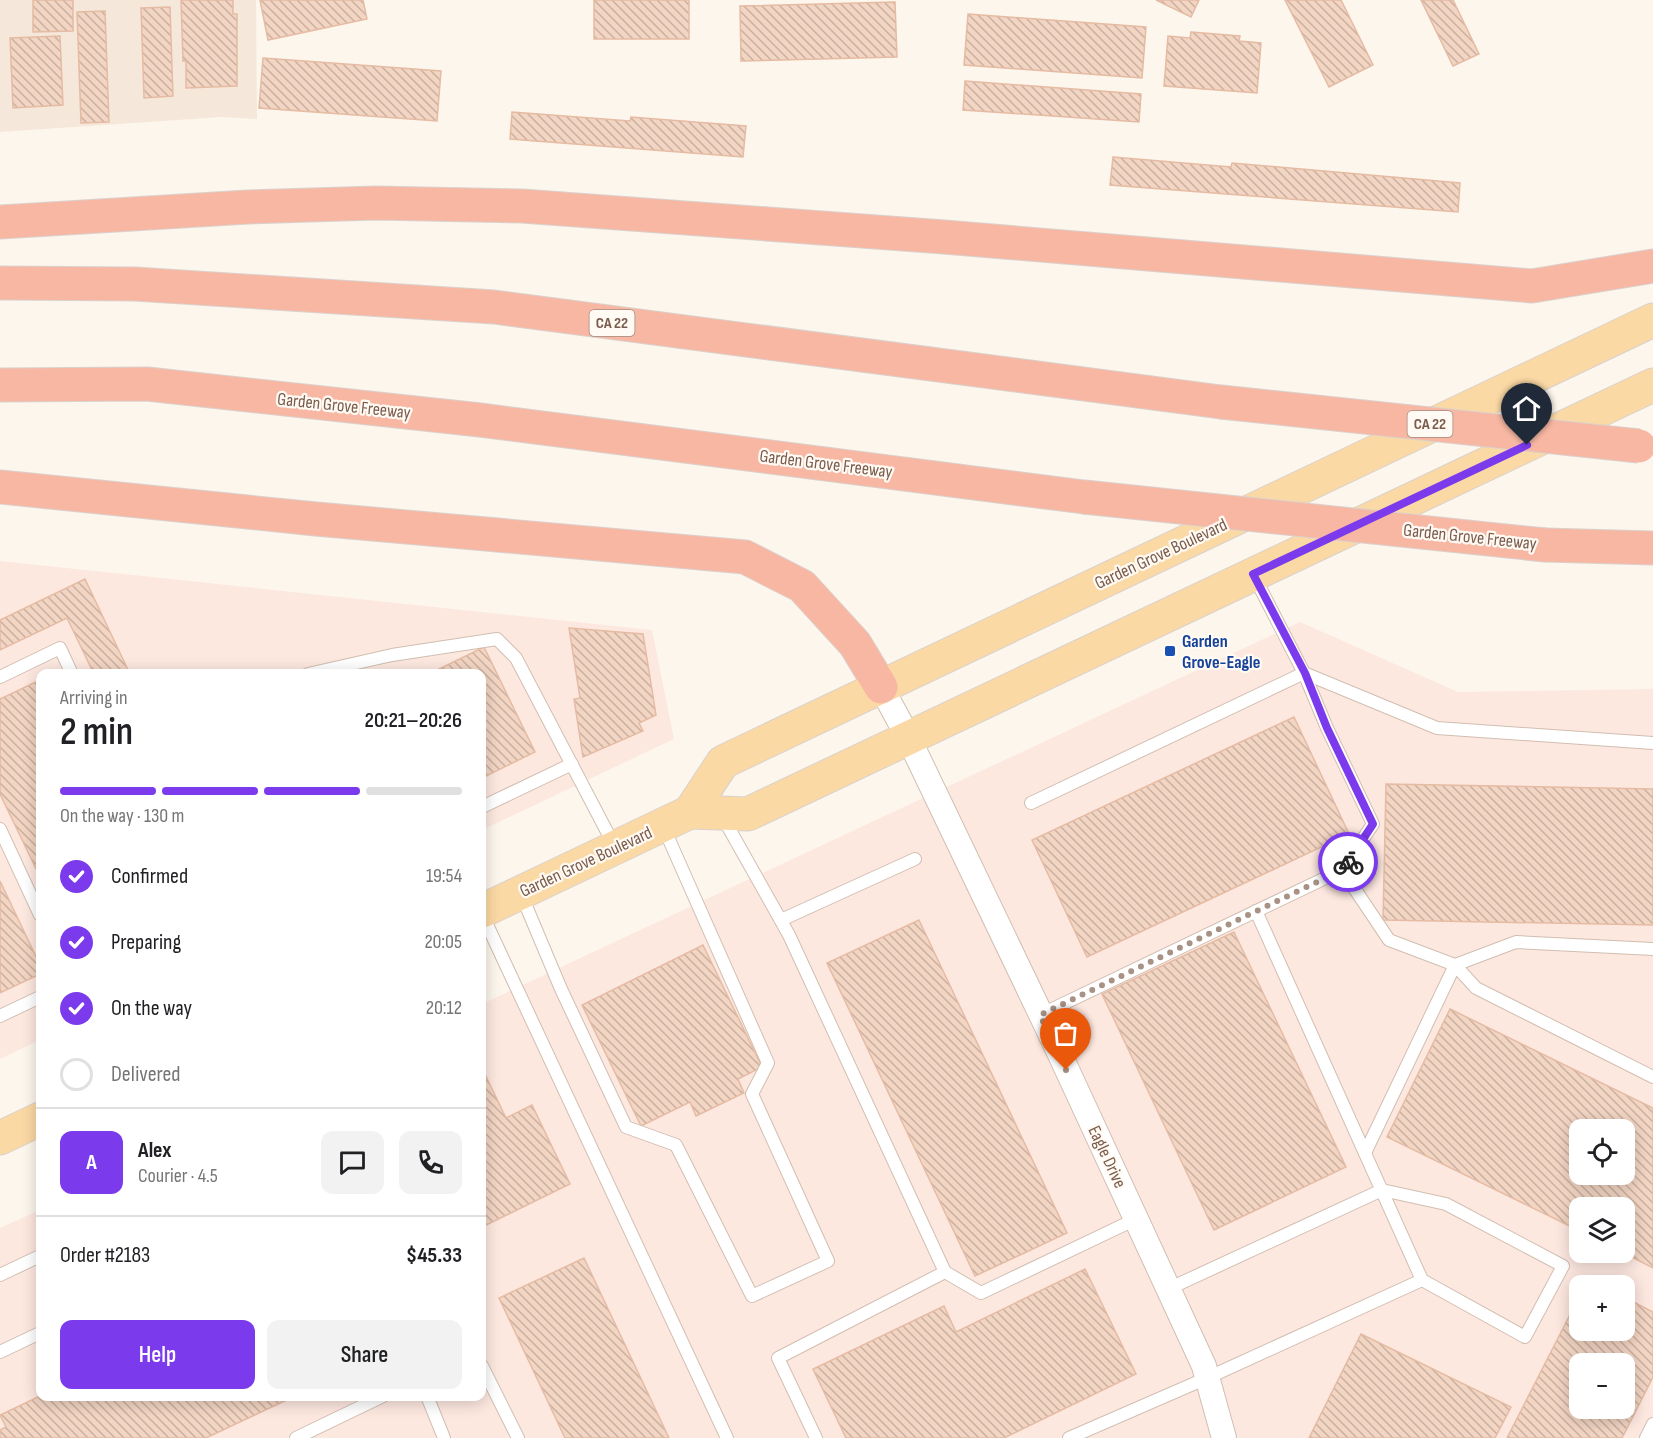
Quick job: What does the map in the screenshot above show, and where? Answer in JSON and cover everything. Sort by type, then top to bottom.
[{"type":"highway","points":[[0,222],[248,207],[376,203],[522,206],[955,238],[1532,286],[1653,266]]},
{"type":"highway","name":"CA 22","points":[[0,283],[135,284],[494,308],[1221,402],[1646,446]]},
{"type":"highway","name":"Garden Grove Freeway","points":[[0,385],[147,384],[480,420],[1084,497],[1545,545],[1653,548]]},
{"type":"highway","points":[[0,487],[316,519],[745,557],[802,586],[855,644],[881,687]]},
{"type":"main road","name":"Garden Grove Boulevard","points":[[691,817],[723,762],[1653,320]]},
{"type":"main road","name":"Garden Grove Boulevard","points":[[486,911],[616,848],[691,817],[748,814],[1653,385]]},
{"type":"main road","points":[[2,1134],[36,1121]]},
{"type":"street","name":"Eagle Drive","points":[[881,687],[908,738],[1040,1015],[1204,1366],[1224,1438]]},
{"type":"lane","points":[[1040,1015],[1342,870],[1373,824],[1327,728],[1305,673],[1253,574]]},
{"type":"lane","points":[[330,669],[392,655],[496,639],[516,658],[616,848]]},
{"type":"lane","points":[[0,677],[60,648],[70,669]]},
{"type":"lane","points":[[1031,803],[1305,673],[1437,729],[1653,743]]},
{"type":"lane","points":[[486,805],[572,764]]},
{"type":"lane","points":[[520,893],[561,989],[626,1127],[676,1145],[752,1296],[828,1261],[752,1094],[768,1063],[691,817]]},
{"type":"lane","points":[[691,817],[781,920],[945,1272],[981,1293],[1136,1219]]},
{"type":"lane","points":[[0,829],[36,906]]},
{"type":"lane","points":[[781,920],[915,859]]},
{"type":"lane","points":[[1342,870],[1389,940],[1455,965],[1476,988],[1653,1077]]},
{"type":"lane","points":[[1168,1289],[1382,1190],[1446,1204],[1563,1266],[1525,1337],[1422,1281],[1382,1190],[1256,911]]},
{"type":"lane","points":[[486,922],[727,1438]]},
{"type":"lane","points":[[1365,1153],[1455,965],[1516,942],[1653,949]]},
{"type":"lane","points":[[0,1016],[36,999]]},
{"type":"lane","points":[[0,1275],[36,1258]]},
{"type":"lane","points":[[816,1438],[778,1358],[945,1272]]},
{"type":"lane","points":[[1069,1438],[1422,1281]]},
{"type":"lane","points":[[0,1352],[36,1335]]},
{"type":"lane","points":[[486,1374],[518,1438]]},
{"type":"lane","points":[[296,1438],[373,1401]]},
{"type":"lane","points":[[429,1401],[444,1438]]},
{"type":"lane","points":[[1646,1438],[1653,1424]]},
{"type":"shaded area","points":[[0,0],[256,0],[257,119],[222,117],[0,132]]},
{"type":"shaded area","points":[[0,561],[652,630],[674,739],[486,828],[486,669],[36,669],[36,1042],[0,1059]]},
{"type":"shaded area","points":[[1300,622],[1458,692],[1653,689],[1653,1438],[0,1438],[0,1228],[36,1212],[36,1401],[486,1401],[486,1002]]},
{"type":"building","points":[[33,0],[73,0],[73,31],[33,32]]},
{"type":"building","points":[[181,0],[233,0],[233,14],[237,14],[237,86],[186,88]]},
{"type":"building","points":[[260,0],[363,0],[367,19],[268,40]]},
{"type":"building","points":[[594,0],[689,0],[689,39],[594,39]]},
{"type":"building","points":[[1156,0],[1199,0],[1191,17]]},
{"type":"building","points":[[1285,0],[1341,0],[1373,65],[1329,87]]},
{"type":"building","points":[[1421,0],[1453,0],[1479,54],[1453,66]]},
{"type":"building","points":[[895,2],[897,57],[741,61],[740,6]]},
{"type":"building","points":[[170,7],[173,96],[144,98],[141,8]]},
{"type":"building","points":[[105,11],[109,122],[81,123],[77,12]]},
{"type":"building","points":[[968,14],[1146,27],[1142,78],[964,65]]},
{"type":"building","points":[[1191,32],[1240,36],[1239,41],[1261,43],[1257,93],[1164,86],[1168,36],[1190,38]]},
{"type":"building","points":[[60,36],[63,105],[13,108],[10,38]]},
{"type":"building","points":[[263,58],[441,71],[437,121],[259,108]]},
{"type":"building","points":[[965,81],[1141,94],[1139,122],[963,110]]},
{"type":"building","points":[[512,112],[630,121],[631,117],[746,126],[743,157],[510,139]]},
{"type":"building","points":[[1113,157],[1231,167],[1232,163],[1460,183],[1458,212],[1110,185]]},
{"type":"building","points":[[85,579],[128,669],[92,669],[67,618],[0,650],[0,620]]},
{"type":"building","points":[[569,628],[643,634],[656,715],[639,723],[643,731],[583,757],[574,699],[580,698]]},
{"type":"building","points":[[484,647],[535,752],[486,776],[486,669],[439,669]]},
{"type":"building","points":[[36,682],[36,869],[0,794],[0,699]]},
{"type":"building","points":[[1294,717],[1349,834],[1087,957],[1032,840]]},
{"type":"building","points":[[1386,784],[1653,789],[1653,925],[1383,920]]},
{"type":"building","points":[[0,881],[36,957],[36,976],[0,993]]},
{"type":"building","points":[[919,920],[1067,1233],[975,1276],[827,963]]},
{"type":"building","points":[[1234,932],[1346,1167],[1214,1230],[1102,994]]},
{"type":"building","points":[[703,945],[762,1067],[738,1079],[744,1093],[696,1116],[690,1102],[641,1126],[582,1005]]},
{"type":"building","points":[[1450,1009],[1653,1108],[1653,1268],[1635,1259],[1635,1197],[1569,1197],[1569,1226],[1387,1137]]},
{"type":"building","points":[[486,1076],[506,1118],[532,1105],[570,1184],[486,1225]]},
{"type":"building","points":[[584,1258],[669,1438],[565,1438],[499,1298]]},
{"type":"building","points":[[1085,1269],[1136,1374],[1004,1438],[846,1438],[813,1369],[944,1306],[956,1332]]},
{"type":"building","points":[[1635,1303],[1653,1312],[1653,1377],[1635,1412],[1635,1353],[1569,1353],[1569,1419],[1632,1419],[1622,1438],[1507,1438],[1569,1317],[1569,1341],[1635,1341]]},
{"type":"building","points":[[1361,1334],[1511,1407],[1495,1438],[1309,1438]]},
{"type":"building","points":[[36,1398],[36,1401],[284,1401],[206,1438],[0,1438],[0,1430],[6,1427],[0,1415]]},
{"type":"way so far","points":[[1066,1070],[1040,1015],[1342,870],[1348,862]]},
{"type":"place","name":"Garden Grove-Eagle","points":[[1170,651]]},
{"type":"route","points":[[1348,862],[1373,824],[1327,728],[1305,673],[1253,574],[1527,445]]}]
